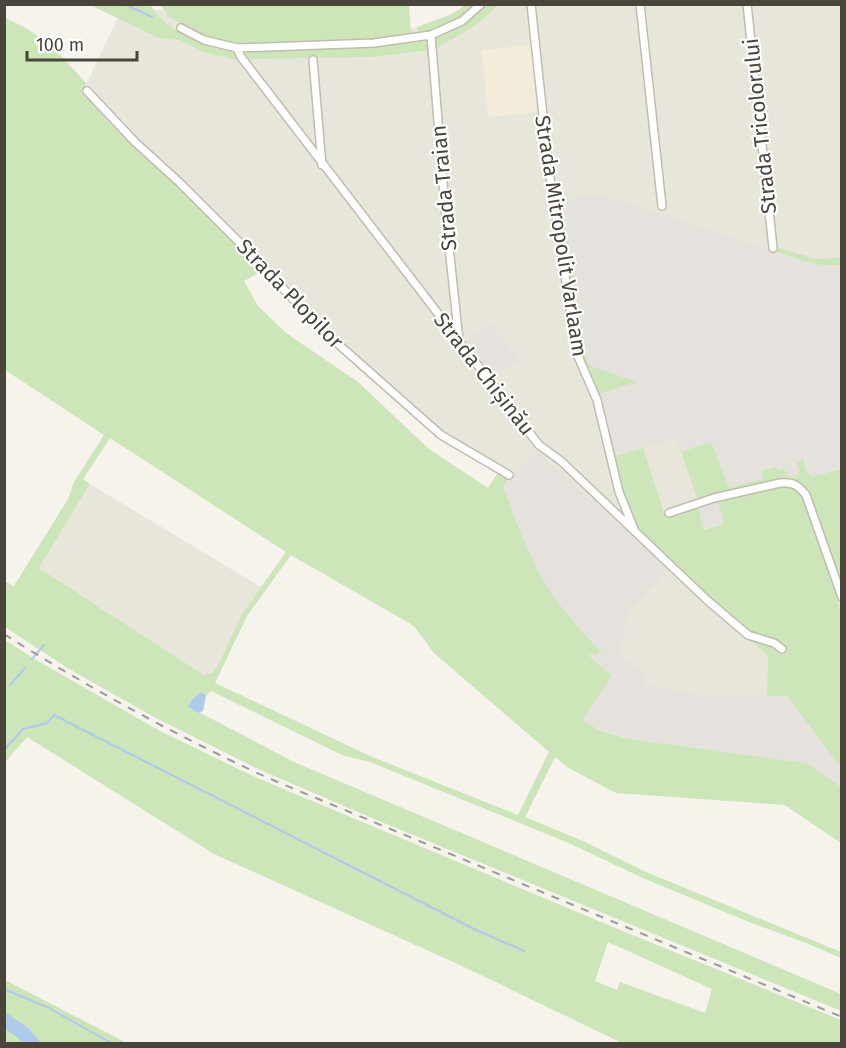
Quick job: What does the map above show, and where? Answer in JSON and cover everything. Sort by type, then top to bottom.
[{"type":"street","points":[[181,28],[204,40],[237,48],[374,43],[431,35],[462,21],[481,4]]},
{"type":"street","name":"Strada Mitropolit Varlaam","points":[[531,4],[549,171],[577,354],[597,400],[619,492],[635,531]]},
{"type":"street","points":[[640,4],[662,206]]},
{"type":"street","name":"Strada Tricolorului","points":[[747,4],[773,248]]},
{"type":"street","name":"Strada Traian","points":[[431,35],[459,342]]},
{"type":"street","name":"Strada Chișinău","points":[[237,48],[241,57],[322,165],[539,445],[561,461],[672,569],[748,635],[762,638],[782,649]]},
{"type":"street","points":[[313,60],[322,165]]},
{"type":"street","name":"Strada Plopilor","points":[[87,91],[135,142],[250,253],[320,328],[441,435],[509,475]]},
{"type":"street","points":[[669,513],[714,498],[780,483],[790,482],[799,486],[806,495],[842,597]]},
{"type":"shaded area","points":[[466,5],[841,5],[841,787],[806,763],[581,720],[509,479],[435,434],[368,376],[307,319],[175,182],[110,124],[83,91],[122,9],[172,10],[405,30],[423,26],[452,14]]},
{"type":"shaded area","points":[[531,45],[537,112],[488,117],[482,50]]},
{"type":"shaded area","points":[[584,195],[607,197],[818,265],[841,265],[841,469],[812,477],[806,473],[805,466],[811,465],[809,458],[802,460],[801,474],[764,479],[729,488],[711,442],[681,452],[676,439],[613,457],[599,394],[635,382],[588,365],[562,203]]},
{"type":"shaded area","points":[[490,323],[520,360],[493,376],[467,340]]},
{"type":"shaded area","points":[[538,452],[666,566],[667,573],[629,613],[619,654],[646,677],[644,684],[701,696],[787,696],[841,765],[841,787],[806,763],[624,738],[601,731],[581,720],[612,676],[587,654],[566,614],[547,587],[529,554],[503,485]]},
{"type":"shaded area","points":[[90,484],[261,587],[242,614],[213,672],[204,675],[39,568]]},
{"type":"shaded area","points":[[718,502],[724,524],[704,530],[698,508]]},
{"type":"green space","points":[[90,5],[150,5],[176,30],[197,41],[232,51],[237,60],[203,52],[179,40],[159,38]]},
{"type":"green space","points":[[159,5],[409,5],[411,35],[358,41],[232,45],[194,32],[166,15],[168,13]]},
{"type":"green space","points":[[466,5],[477,5],[442,26],[418,33],[417,27],[452,14]]},
{"type":"green space","points":[[487,5],[497,5],[476,24],[436,48],[435,39],[460,26]]},
{"type":"green space","points":[[5,18],[30,30],[59,54],[86,83],[83,91],[110,124],[175,182],[262,271],[244,281],[258,306],[286,333],[358,382],[429,449],[488,488],[499,471],[509,479],[503,485],[534,563],[560,605],[602,653],[588,655],[612,676],[582,720],[601,731],[624,738],[806,763],[841,787],[841,843],[785,805],[616,793],[567,767],[555,757],[525,817],[583,841],[646,872],[841,952],[841,958],[643,878],[571,844],[370,762],[342,755],[211,691],[206,696],[201,692],[189,707],[294,762],[841,994],[841,1011],[258,769],[152,716],[69,669],[5,627],[4,581],[14,586],[68,499],[74,482],[104,435],[5,370]],"holes":[[[110,438],[286,552],[242,614],[213,672],[204,675],[39,568],[90,484],[83,479]],[[291,555],[414,626],[434,653],[549,752],[518,815],[370,756],[215,683],[247,616]]]},
{"type":"green space","points":[[428,41],[429,50],[371,57],[248,59],[243,51],[368,47]]},
{"type":"green space","points":[[562,203],[588,365],[636,382],[599,394],[579,355],[557,205]]},
{"type":"green space","points":[[776,247],[815,259],[841,258],[841,265],[819,265],[776,252]]},
{"type":"green space","points":[[711,442],[729,488],[763,479],[762,471],[776,467],[779,471],[783,469],[790,477],[800,474],[797,463],[803,459],[806,472],[812,477],[841,469],[841,587],[810,494],[799,481],[774,480],[698,500],[681,452]]},
{"type":"green space","points":[[643,448],[665,516],[673,517],[698,508],[704,530],[724,524],[718,502],[781,486],[793,487],[802,494],[841,611],[841,765],[787,696],[767,696],[768,656],[749,639],[748,632],[673,565],[636,528],[620,489],[613,457]]},
{"type":"green space","points":[[5,640],[160,731],[255,777],[841,1020],[841,1043],[622,1043],[462,966],[214,854],[27,737],[5,762]],"holes":[[[608,942],[712,989],[705,1013],[620,982],[617,990],[595,981]]]},
{"type":"green space","points":[[5,980],[127,1043],[5,1043]]},
{"type":"water","points":[[201,692],[206,696],[203,711],[199,713],[188,707]]},
{"type":"waterway","points":[[124,4],[152,17]]},
{"type":"waterway","points":[[32,659],[44,645]]},
{"type":"waterway","points":[[10,685],[25,668]]},
{"type":"waterway","points":[[4,750],[23,729],[47,723],[54,715],[472,928],[524,951]]},
{"type":"waterway","points":[[4,989],[49,1008],[113,1044]]},
{"type":"waterway","points":[[4,1020],[22,1032],[33,1044]]},
{"type":"railway","points":[[4,634],[134,710],[268,778],[842,1017]]}]
